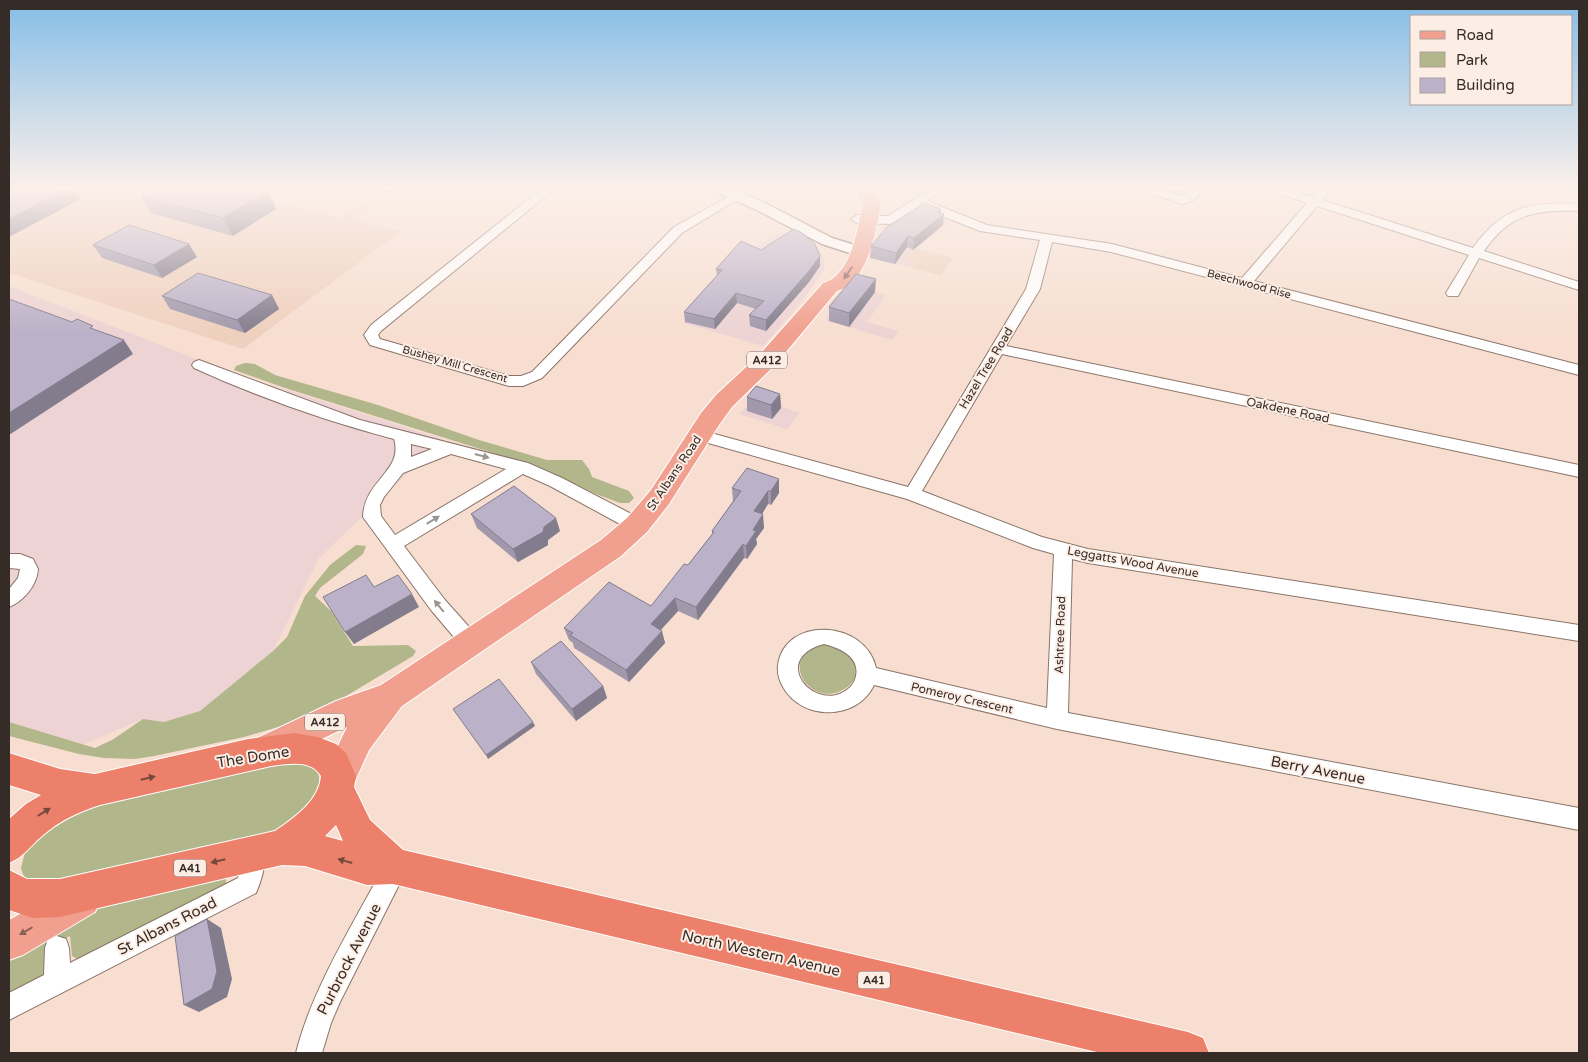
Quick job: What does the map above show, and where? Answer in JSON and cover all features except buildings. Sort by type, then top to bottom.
[{"type":"highway","name":"The Dome","points":[[9,845],[30,822],[49,809],[79,795],[261,752],[304,749],[316,752],[331,760],[337,769],[338,784]]},
{"type":"highway","points":[[9,769],[60,785],[100,789]]},
{"type":"highway","name":"A41","points":[[9,889],[20,897],[42,900],[98,890],[268,850],[311,825],[327,806],[338,784]]},
{"type":"highway","points":[[338,784],[357,832],[394,867]]},
{"type":"highway","name":"North Western Avenue","points":[[268,850],[305,848],[367,867],[394,867],[1188,1053]]},
{"type":"main road","name":"St Albans Road","points":[[261,752],[347,712],[391,696],[611,548],[637,525],[671,482],[724,401],[767,360],[830,287],[841,283],[853,266],[859,236]]},
{"type":"main road","name":"St Albans Road","points":[[338,784],[357,740],[391,696]]},
{"type":"main road","points":[[9,941],[98,890]]},
{"type":"street","name":"Bushey Mill Crescent","points":[[491,236],[376,328],[371,335],[375,342],[509,381],[523,381],[537,375],[673,236]]},
{"type":"street","points":[[816,236],[827,241],[856,236]]},
{"type":"street","name":"Beechwood Rise","points":[[1037,236],[1103,246],[1579,370]]},
{"type":"street","points":[[1246,283],[1285,236]]},
{"type":"street","points":[[1422,236],[1579,286]]},
{"type":"street","points":[[1453,293],[1487,236]]},
{"type":"street","name":"Hazel Tree Road","points":[[912,494],[1033,289],[1047,237]]},
{"type":"street","name":"Oakdene Road","points":[[998,349],[1579,471]]},
{"type":"street","points":[[200,365],[224,376],[356,424],[522,467],[556,482],[637,525]]},
{"type":"street","name":"Leggatts Wood Avenue","points":[[700,435],[912,494],[1063,550],[1098,558],[1579,633]]},
{"type":"street","points":[[401,436],[406,448],[402,463],[378,490],[372,504],[372,517],[438,605],[471,643]]},
{"type":"street","points":[[399,468],[452,448]]},
{"type":"street","points":[[392,545],[522,467]]},
{"type":"street","name":"Ashtree Road","points":[[1057,720],[1063,550]]},
{"type":"street","points":[[9,561],[21,562],[29,569],[29,575],[24,586],[9,599]]},
{"type":"street","name":"Pomeroy Crescent","points":[[867,676],[1057,720]]},
{"type":"street","name":"Berry Avenue","points":[[1057,720],[1579,819]]},
{"type":"street","name":"St Albans Road","points":[[9,1007],[248,885],[268,850]]},
{"type":"street","name":"Purbrock Avenue","points":[[309,1053],[318,1022],[331,993],[394,867]]},
{"type":"street","points":[[57,948],[57,982]]},
{"type":"shaded area","points":[[9,236],[395,236],[243,349],[9,273]]},
{"type":"shaded area","points":[[775,236],[792,236],[818,248],[825,262],[824,271],[798,306],[763,346],[684,323],[741,251],[758,246]]},
{"type":"shaded area","points":[[888,236],[934,236],[905,257],[917,261],[913,268],[867,257],[872,247]]},
{"type":"shaded area","points":[[917,249],[953,258],[941,276],[913,268],[917,261],[904,257]]},
{"type":"shaded area","points":[[9,286],[230,372],[443,439],[319,558],[273,651],[200,711],[164,722],[143,719],[84,744],[9,724]]},
{"type":"shaded area","points":[[851,286],[886,295],[867,322],[898,331],[892,340],[826,320]]},
{"type":"shaded area","points":[[755,398],[800,413],[787,429],[739,414]]},
{"type":"green space","points":[[245,363],[255,364],[275,375],[378,405],[479,440],[547,460],[582,460],[592,477],[629,491],[634,498],[629,503],[620,503],[596,494],[544,469],[285,388],[234,370],[236,366]]},
{"type":"green space","points":[[356,545],[366,546],[363,554],[320,588],[315,596],[331,611],[353,646],[408,645],[416,651],[413,656],[336,702],[282,726],[244,737],[135,759],[104,758],[79,754],[9,736],[9,722],[95,748],[112,740],[143,719],[164,722],[200,711],[273,651],[287,637],[305,596],[330,565]]},
{"type":"green space","points":[[826,644],[844,650],[852,659],[856,669],[851,684],[833,693],[821,693],[810,687],[803,679],[800,669],[802,658],[810,650]]},
{"type":"green space","points":[[286,759],[306,760],[318,771],[320,783],[319,793],[283,830],[60,885],[25,880],[21,868],[26,848],[63,812]]},
{"type":"green space","points":[[226,874],[226,886],[79,960],[72,956],[70,936],[44,949],[46,960],[43,976],[33,987],[9,1000],[9,950],[100,905]]}]
